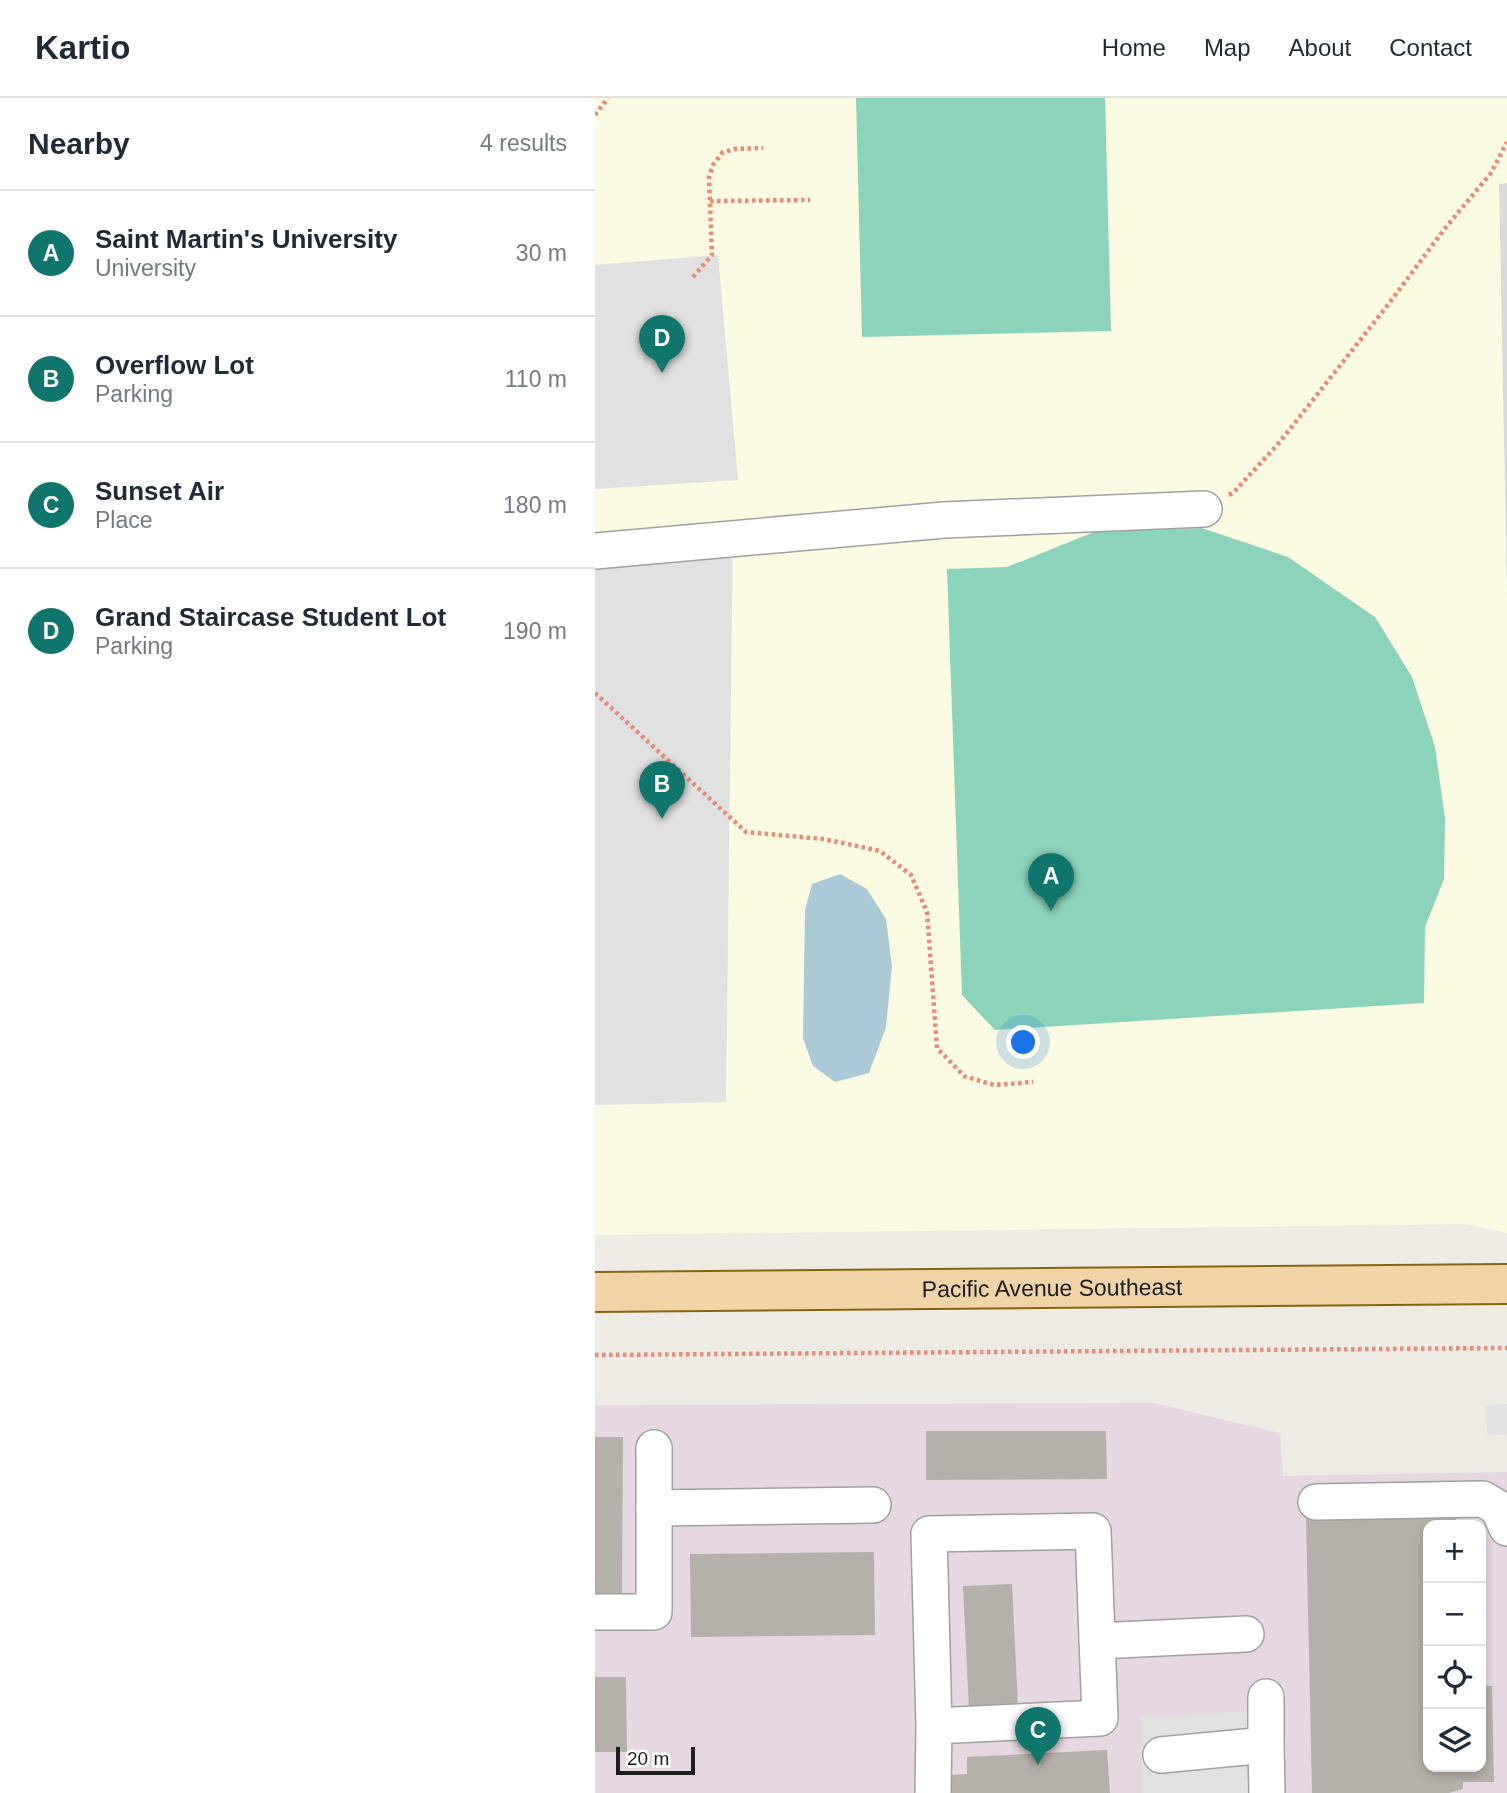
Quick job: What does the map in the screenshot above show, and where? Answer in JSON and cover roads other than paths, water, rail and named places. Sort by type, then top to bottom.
[{"type":"main road","name":"Pacific Avenue Southeast","points":[[595,1292],[1507,1284]]},
{"type":"lane","points":[[595,551],[944,520],[1205,509]]},
{"type":"lane","points":[[595,1612],[654,1612],[654,1448]]},
{"type":"lane","points":[[1316,1502],[1483,1499],[1498,1508],[1507,1528]]},
{"type":"lane","points":[[654,1508],[873,1505]]},
{"type":"lane","points":[[933,1793],[929,1534],[1093,1531],[1100,1718],[934,1726]]},
{"type":"lane","points":[[1097,1641],[1246,1634]]},
{"type":"lane","points":[[1266,1697],[1267,1793]]},
{"type":"lane","points":[[1161,1755],[1266,1745]]},
{"type":"water","points":[[840,874],[867,889],[886,919],[892,967],[886,1027],[869,1073],[835,1082],[813,1066],[803,1038],[805,910],[812,884]]},
{"type":"place","name":"Grand Staircase Student Lot","points":[[662,373]]},
{"type":"place","name":"Overflow Lot","points":[[662,819]]},
{"type":"place","name":"Saint Martin's University","points":[[1051,911]]},
{"type":"place","name":"Sunset Air","points":[[1038,1765]]}]
